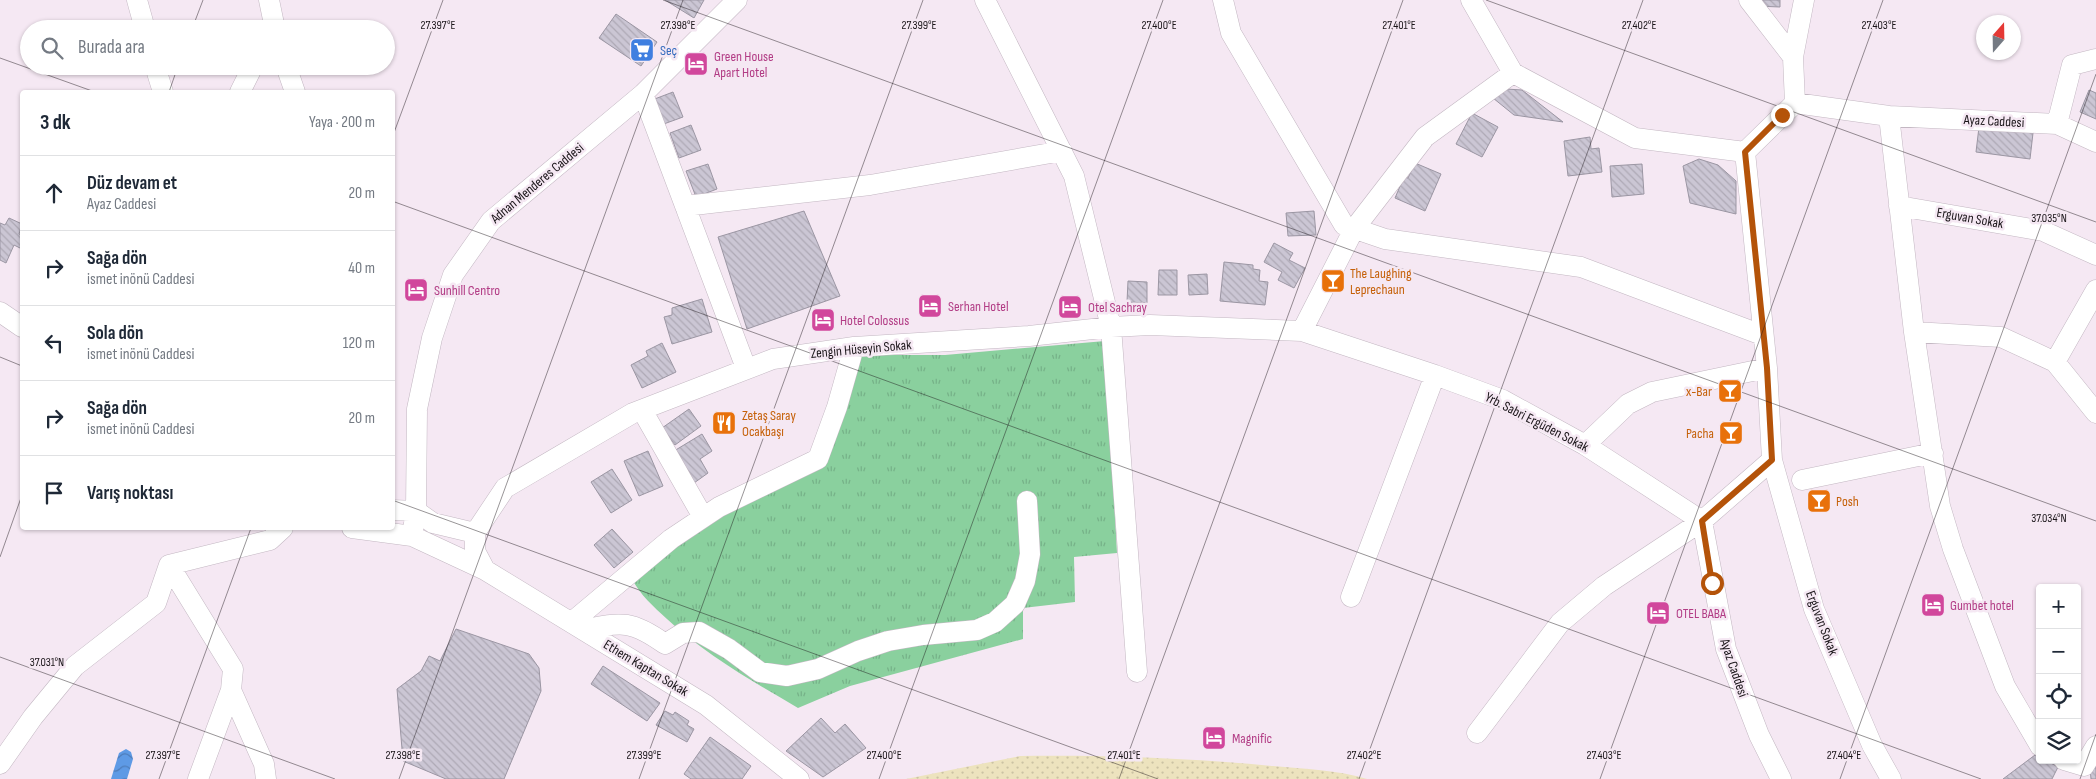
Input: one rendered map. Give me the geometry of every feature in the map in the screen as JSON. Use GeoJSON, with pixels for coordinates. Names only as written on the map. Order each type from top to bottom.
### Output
{"type":"FeatureCollection","features":[{"type":"Feature","properties":{"kind":"street"},"geometry":{"type":"LineString","coordinates":[[137,0],[143,20]]}},
{"type":"Feature","properties":{"kind":"street"},"geometry":{"type":"LineString","coordinates":[[269,0],[273,20]]}},
{"type":"Feature","properties":{"kind":"street","name":"Adnan Menderes Caddesi"},"geometry":{"type":"LineString","coordinates":[[412,536],[416,511],[417,409],[432,338],[453,275],[491,221],[643,94],[737,0]]}},
{"type":"Feature","properties":{"kind":"street"},"geometry":{"type":"LineString","coordinates":[[985,0],[1074,176],[1111,327],[1137,672]]}},
{"type":"Feature","properties":{"kind":"street"},"geometry":{"type":"LineString","coordinates":[[1223,0],[1231,33],[1344,225],[1385,239],[1581,267],[1762,335]]}},
{"type":"Feature","properties":{"kind":"street"},"geometry":{"type":"LineString","coordinates":[[1470,0],[1514,73],[1635,138],[1745,152],[1795,103],[1793,57],[1804,0]]}},
{"type":"Feature","properties":{"kind":"street"},"geometry":{"type":"LineString","coordinates":[[1749,0],[1793,57]]}},
{"type":"Feature","properties":{"kind":"street"},"geometry":{"type":"LineString","coordinates":[[2057,124],[2072,65],[2096,58]]}},
{"type":"Feature","properties":{"kind":"street"},"geometry":{"type":"LineString","coordinates":[[1302,331],[1354,229],[1425,137],[1514,73]]}},
{"type":"Feature","properties":{"kind":"street"},"geometry":{"type":"LineString","coordinates":[[158,75],[162,90]]}},
{"type":"Feature","properties":{"kind":"street"},"geometry":{"type":"LineString","coordinates":[[241,90],[248,75]]}},
{"type":"Feature","properties":{"kind":"street"},"geometry":{"type":"LineString","coordinates":[[289,75],[294,90]]}},
{"type":"Feature","properties":{"kind":"street"},"geometry":{"type":"LineString","coordinates":[[643,94],[746,368]]}},
{"type":"Feature","properties":{"kind":"street","name":"Ayaz Caddesi"},"geometry":{"type":"LineString","coordinates":[[1795,103],[1889,116],[2057,124],[2096,142]]}},
{"type":"Feature","properties":{"kind":"street"},"geometry":{"type":"LineString","coordinates":[[1889,116],[1914,332],[1940,506],[1953,549],[2005,686],[2036,739]]}},
{"type":"Feature","properties":{"kind":"street"},"geometry":{"type":"LineString","coordinates":[[685,206],[870,185],[1062,151]]}},
{"type":"Feature","properties":{"kind":"street","name":"Erguvan Sokak"},"geometry":{"type":"LineString","coordinates":[[1745,152],[1762,335],[1767,368],[1772,460],[1814,609],[1872,745],[1891,779]]}},
{"type":"Feature","properties":{"kind":"street","name":"Erguvan Sokak"},"geometry":{"type":"LineString","coordinates":[[1900,206],[2043,231],[2096,256]]}},
{"type":"Feature","properties":{"kind":"street"},"geometry":{"type":"LineString","coordinates":[[2055,362],[2096,290]]}},
{"type":"Feature","properties":{"kind":"street"},"geometry":{"type":"LineString","coordinates":[[0,312],[20,326]]}},
{"type":"Feature","properties":{"kind":"street","name":"Zengin Hüseyin Sokak"},"geometry":{"type":"LineString","coordinates":[[475,533],[505,488],[642,410],[773,359],[854,347],[1029,336],[1111,327],[1150,325],[1302,331]]}},
{"type":"Feature","properties":{"kind":"street","name":"Yrb. Sabri Ergüden Sokak"},"geometry":{"type":"LineString","coordinates":[[1302,331],[1435,375],[1502,400],[1585,445],[1702,521]]}},
{"type":"Feature","properties":{"kind":"street"},"geometry":{"type":"LineString","coordinates":[[1914,332],[2001,337],[2055,362],[2096,413]]}},
{"type":"Feature","properties":{"kind":"street"},"geometry":{"type":"LineString","coordinates":[[578,626],[671,539],[719,506],[818,459],[837,407],[854,347]]}},
{"type":"Feature","properties":{"kind":"street"},"geometry":{"type":"LineString","coordinates":[[1585,445],[1628,404],[1652,392],[1767,368]]}},
{"type":"Feature","properties":{"kind":"street"},"geometry":{"type":"LineString","coordinates":[[1351,597],[1435,375]]}},
{"type":"Feature","properties":{"kind":"street"},"geometry":{"type":"LineString","coordinates":[[642,410],[703,517]]}},
{"type":"Feature","properties":{"kind":"street"},"geometry":{"type":"LineString","coordinates":[[1802,480],[1933,453]]}},
{"type":"Feature","properties":{"kind":"street"},"geometry":{"type":"LineString","coordinates":[[1477,734],[1560,623],[1604,586],[1702,521],[1772,460]]}},
{"type":"Feature","properties":{"kind":"street"},"geometry":{"type":"LineString","coordinates":[[578,626],[633,625],[666,644],[682,633],[699,632],[729,649],[760,672],[787,676],[818,668],[888,641],[923,635],[977,630],[995,622],[1015,604],[1025,582],[1030,554],[1027,501]]}},
{"type":"Feature","properties":{"kind":"street"},"geometry":{"type":"LineString","coordinates":[[395,510],[416,511],[433,522],[475,533],[475,551],[485,570]]}},
{"type":"Feature","properties":{"kind":"street","name":"Ayaz Caddesi"},"geometry":{"type":"LineString","coordinates":[[1702,521],[1726,649],[1759,735],[1781,779]]}},
{"type":"Feature","properties":{"kind":"street"},"geometry":{"type":"LineString","coordinates":[[170,565],[270,540],[281,530]]}},
{"type":"Feature","properties":{"kind":"street","name":"Ethem Kaptan Sokak"},"geometry":{"type":"LineString","coordinates":[[367,530],[412,536],[485,570],[706,705],[799,779]]}},
{"type":"Feature","properties":{"kind":"street"},"geometry":{"type":"LineString","coordinates":[[170,565],[233,669],[230,690],[198,779]]}},
{"type":"Feature","properties":{"kind":"street"},"geometry":{"type":"LineString","coordinates":[[0,764],[33,717],[74,666],[156,602],[170,565]]}},
{"type":"Feature","properties":{"kind":"street"},"geometry":{"type":"LineString","coordinates":[[230,690],[264,764],[266,779]]}},
{"type":"Feature","properties":{"kind":"street"},"geometry":{"type":"LineString","coordinates":[[2071,764],[2084,772],[2096,746]]}},
{"type":"Feature","properties":{"kind":"sand"},"geometry":{"type":"Polygon","coordinates":[[[1020,756],[1084,756],[1210,761],[1321,770],[1367,779],[906,779],[1020,756]]]}},
{"type":"Feature","properties":{"kind":"green space"},"geometry":{"type":"Polygon","coordinates":[[[1105,341],[1117,553],[1074,557],[1075,602],[1023,608],[1023,639],[850,686],[798,708],[730,667],[697,644],[652,605],[639,591],[632,579],[722,511],[816,467],[858,355],[945,355],[1105,341]]]}},
{"type":"Feature","properties":{"kind":"water"},"geometry":{"type":"Polygon","coordinates":[[[126,749],[131,752],[133,759],[127,779],[111,779],[119,753],[126,749]]]}},
{"type":"Feature","properties":{"kind":"building"},"geometry":{"type":"Polygon","coordinates":[[[665,0],[704,0],[694,18],[665,0]]]}},
{"type":"Feature","properties":{"kind":"building"},"geometry":{"type":"Polygon","coordinates":[[[1757,0],[1780,0],[1780,7],[1756,6],[1757,0]]]}},
{"type":"Feature","properties":{"kind":"building"},"geometry":{"type":"Polygon","coordinates":[[[616,14],[657,42],[641,66],[599,38],[616,14]]]}},
{"type":"Feature","properties":{"kind":"building"},"geometry":{"type":"Polygon","coordinates":[[[1506,89],[1522,90],[1563,122],[1514,115],[1493,98],[1506,89]]]}},
{"type":"Feature","properties":{"kind":"building"},"geometry":{"type":"Polygon","coordinates":[[[2089,90],[2096,93],[2096,119],[2080,112],[2089,90]]]}},
{"type":"Feature","properties":{"kind":"building"},"geometry":{"type":"Polygon","coordinates":[[[673,92],[683,117],[661,125],[652,100],[673,92]]]}},
{"type":"Feature","properties":{"kind":"building"},"geometry":{"type":"Polygon","coordinates":[[[1472,113],[1498,127],[1482,157],[1456,144],[1472,113]]]}},
{"type":"Feature","properties":{"kind":"building"},"geometry":{"type":"Polygon","coordinates":[[[691,125],[701,150],[679,158],[670,133],[691,125]]]}},
{"type":"Feature","properties":{"kind":"building"},"geometry":{"type":"Polygon","coordinates":[[[1979,127],[2033,133],[2030,159],[1976,152],[1979,127]]]}},
{"type":"Feature","properties":{"kind":"building"},"geometry":{"type":"Polygon","coordinates":[[[1590,137],[1591,149],[1599,148],[1602,172],[1568,176],[1564,141],[1590,137]]]}},
{"type":"Feature","properties":{"kind":"building"},"geometry":{"type":"Polygon","coordinates":[[[1699,159],[1718,165],[1736,181],[1736,214],[1690,203],[1683,166],[1699,159]]]}},
{"type":"Feature","properties":{"kind":"building"},"geometry":{"type":"Polygon","coordinates":[[[1415,163],[1441,174],[1425,211],[1395,198],[1404,177],[1408,178],[1415,163]]]}},
{"type":"Feature","properties":{"kind":"building"},"geometry":{"type":"Polygon","coordinates":[[[708,164],[717,189],[696,197],[686,171],[708,164]]]}},
{"type":"Feature","properties":{"kind":"building"},"geometry":{"type":"Polygon","coordinates":[[[1642,164],[1644,194],[1612,197],[1610,166],[1642,164]]]}},
{"type":"Feature","properties":{"kind":"building"},"geometry":{"type":"Polygon","coordinates":[[[804,211],[840,296],[747,329],[718,237],[804,211]]]}},
{"type":"Feature","properties":{"kind":"building"},"geometry":{"type":"Polygon","coordinates":[[[1314,211],[1316,235],[1288,236],[1286,213],[1314,211]]]}},
{"type":"Feature","properties":{"kind":"building"},"geometry":{"type":"Polygon","coordinates":[[[9,218],[20,223],[20,248],[14,245],[6,263],[0,260],[0,223],[5,225],[9,218]]]}},
{"type":"Feature","properties":{"kind":"building"},"geometry":{"type":"Polygon","coordinates":[[[1274,243],[1293,253],[1289,260],[1305,268],[1294,288],[1278,280],[1282,272],[1264,262],[1274,243]]]}},
{"type":"Feature","properties":{"kind":"building"},"geometry":{"type":"Polygon","coordinates":[[[1224,262],[1253,265],[1253,269],[1260,270],[1259,281],[1268,282],[1265,305],[1220,301],[1224,262]]]}},
{"type":"Feature","properties":{"kind":"building"},"geometry":{"type":"Polygon","coordinates":[[[1159,270],[1177,270],[1177,295],[1158,295],[1159,270]]]}},
{"type":"Feature","properties":{"kind":"building"},"geometry":{"type":"Polygon","coordinates":[[[1207,274],[1208,294],[1189,295],[1188,275],[1207,274]]]}},
{"type":"Feature","properties":{"kind":"building"},"geometry":{"type":"Polygon","coordinates":[[[1128,281],[1147,282],[1147,303],[1127,302],[1128,281]]]}},
{"type":"Feature","properties":{"kind":"building"},"geometry":{"type":"Polygon","coordinates":[[[702,299],[712,332],[672,344],[664,317],[672,315],[672,308],[702,299]]]}},
{"type":"Feature","properties":{"kind":"building"},"geometry":{"type":"Polygon","coordinates":[[[662,343],[676,372],[642,388],[631,365],[648,356],[646,351],[662,343]]]}},
{"type":"Feature","properties":{"kind":"building"},"geometry":{"type":"Polygon","coordinates":[[[689,409],[701,426],[675,445],[662,428],[689,409]]]}},
{"type":"Feature","properties":{"kind":"building"},"geometry":{"type":"Polygon","coordinates":[[[702,434],[712,451],[700,459],[708,473],[694,483],[674,451],[702,434]]]}},
{"type":"Feature","properties":{"kind":"building"},"geometry":{"type":"Polygon","coordinates":[[[648,451],[663,486],[639,496],[624,461],[648,451]]]}},
{"type":"Feature","properties":{"kind":"building"},"geometry":{"type":"Polygon","coordinates":[[[612,469],[632,500],[611,513],[591,482],[612,469]]]}},
{"type":"Feature","properties":{"kind":"building"},"geometry":{"type":"Polygon","coordinates":[[[612,529],[633,552],[614,568],[594,545],[612,529]]]}},
{"type":"Feature","properties":{"kind":"building"},"geometry":{"type":"Polygon","coordinates":[[[456,629],[529,654],[539,668],[541,691],[504,779],[446,779],[403,761],[397,689],[421,671],[429,656],[440,661],[456,629]]]}},
{"type":"Feature","properties":{"kind":"building"},"geometry":{"type":"Polygon","coordinates":[[[603,666],[660,703],[647,721],[591,684],[603,666]]]}},
{"type":"Feature","properties":{"kind":"building"},"geometry":{"type":"Polygon","coordinates":[[[665,711],[673,715],[675,712],[689,721],[687,725],[694,729],[687,742],[656,725],[665,711]]]}},
{"type":"Feature","properties":{"kind":"building"},"geometry":{"type":"Polygon","coordinates":[[[821,718],[835,733],[845,724],[866,748],[823,777],[786,751],[821,718]]]}},
{"type":"Feature","properties":{"kind":"building"},"geometry":{"type":"Polygon","coordinates":[[[710,737],[751,766],[742,779],[691,779],[684,774],[710,737]]]}},
{"type":"Feature","properties":{"kind":"building"},"geometry":{"type":"Polygon","coordinates":[[[2035,755],[2036,764],[2052,764],[2058,767],[2052,779],[2003,779],[2035,755]]]}},
{"type":"Feature","properties":{"kind":"building"},"geometry":{"type":"Polygon","coordinates":[[[2096,760],[2096,779],[2091,779],[2090,768],[2096,760]]]}},
{"type":"Feature","properties":{"kind":"place","name":"Seç"},"geometry":{"type":"Point","coordinates":[642,50]}},
{"type":"Feature","properties":{"kind":"place","name":"Green House Apart Hotel"},"geometry":{"type":"Point","coordinates":[696,64]}},
{"type":"Feature","properties":{"kind":"place","name":"The Laughing Leprechaun"},"geometry":{"type":"Point","coordinates":[1333,281]}},
{"type":"Feature","properties":{"kind":"place","name":"Sunhill Centro"},"geometry":{"type":"Point","coordinates":[416,290]}},
{"type":"Feature","properties":{"kind":"place","name":"Serhan Hotel"},"geometry":{"type":"Point","coordinates":[930,306]}},
{"type":"Feature","properties":{"kind":"place","name":"Otel Sachray"},"geometry":{"type":"Point","coordinates":[1070,307]}},
{"type":"Feature","properties":{"kind":"place","name":"Hotel Colossus"},"geometry":{"type":"Point","coordinates":[823,320]}},
{"type":"Feature","properties":{"kind":"place","name":"x-Bar"},"geometry":{"type":"Point","coordinates":[1730,391]}},
{"type":"Feature","properties":{"kind":"place","name":"Zetaş Saray Ocakbaşı"},"geometry":{"type":"Point","coordinates":[724,423]}},
{"type":"Feature","properties":{"kind":"place","name":"Pacha"},"geometry":{"type":"Point","coordinates":[1731,433]}},
{"type":"Feature","properties":{"kind":"place","name":"Posh"},"geometry":{"type":"Point","coordinates":[1819,501]}},
{"type":"Feature","properties":{"kind":"place","name":"Gumbet hotel"},"geometry":{"type":"Point","coordinates":[1933,605]}},
{"type":"Feature","properties":{"kind":"place","name":"OTEL BABA"},"geometry":{"type":"Point","coordinates":[1658,613]}},
{"type":"Feature","properties":{"kind":"place","name":"Magnific"},"geometry":{"type":"Point","coordinates":[1214,738]}},
{"type":"Feature","properties":{"kind":"route"},"geometry":{"type":"LineString","coordinates":[[1712,583],[1702,521],[1772,460],[1767,368],[1762,335],[1745,152],[1782,115]]}}]}
